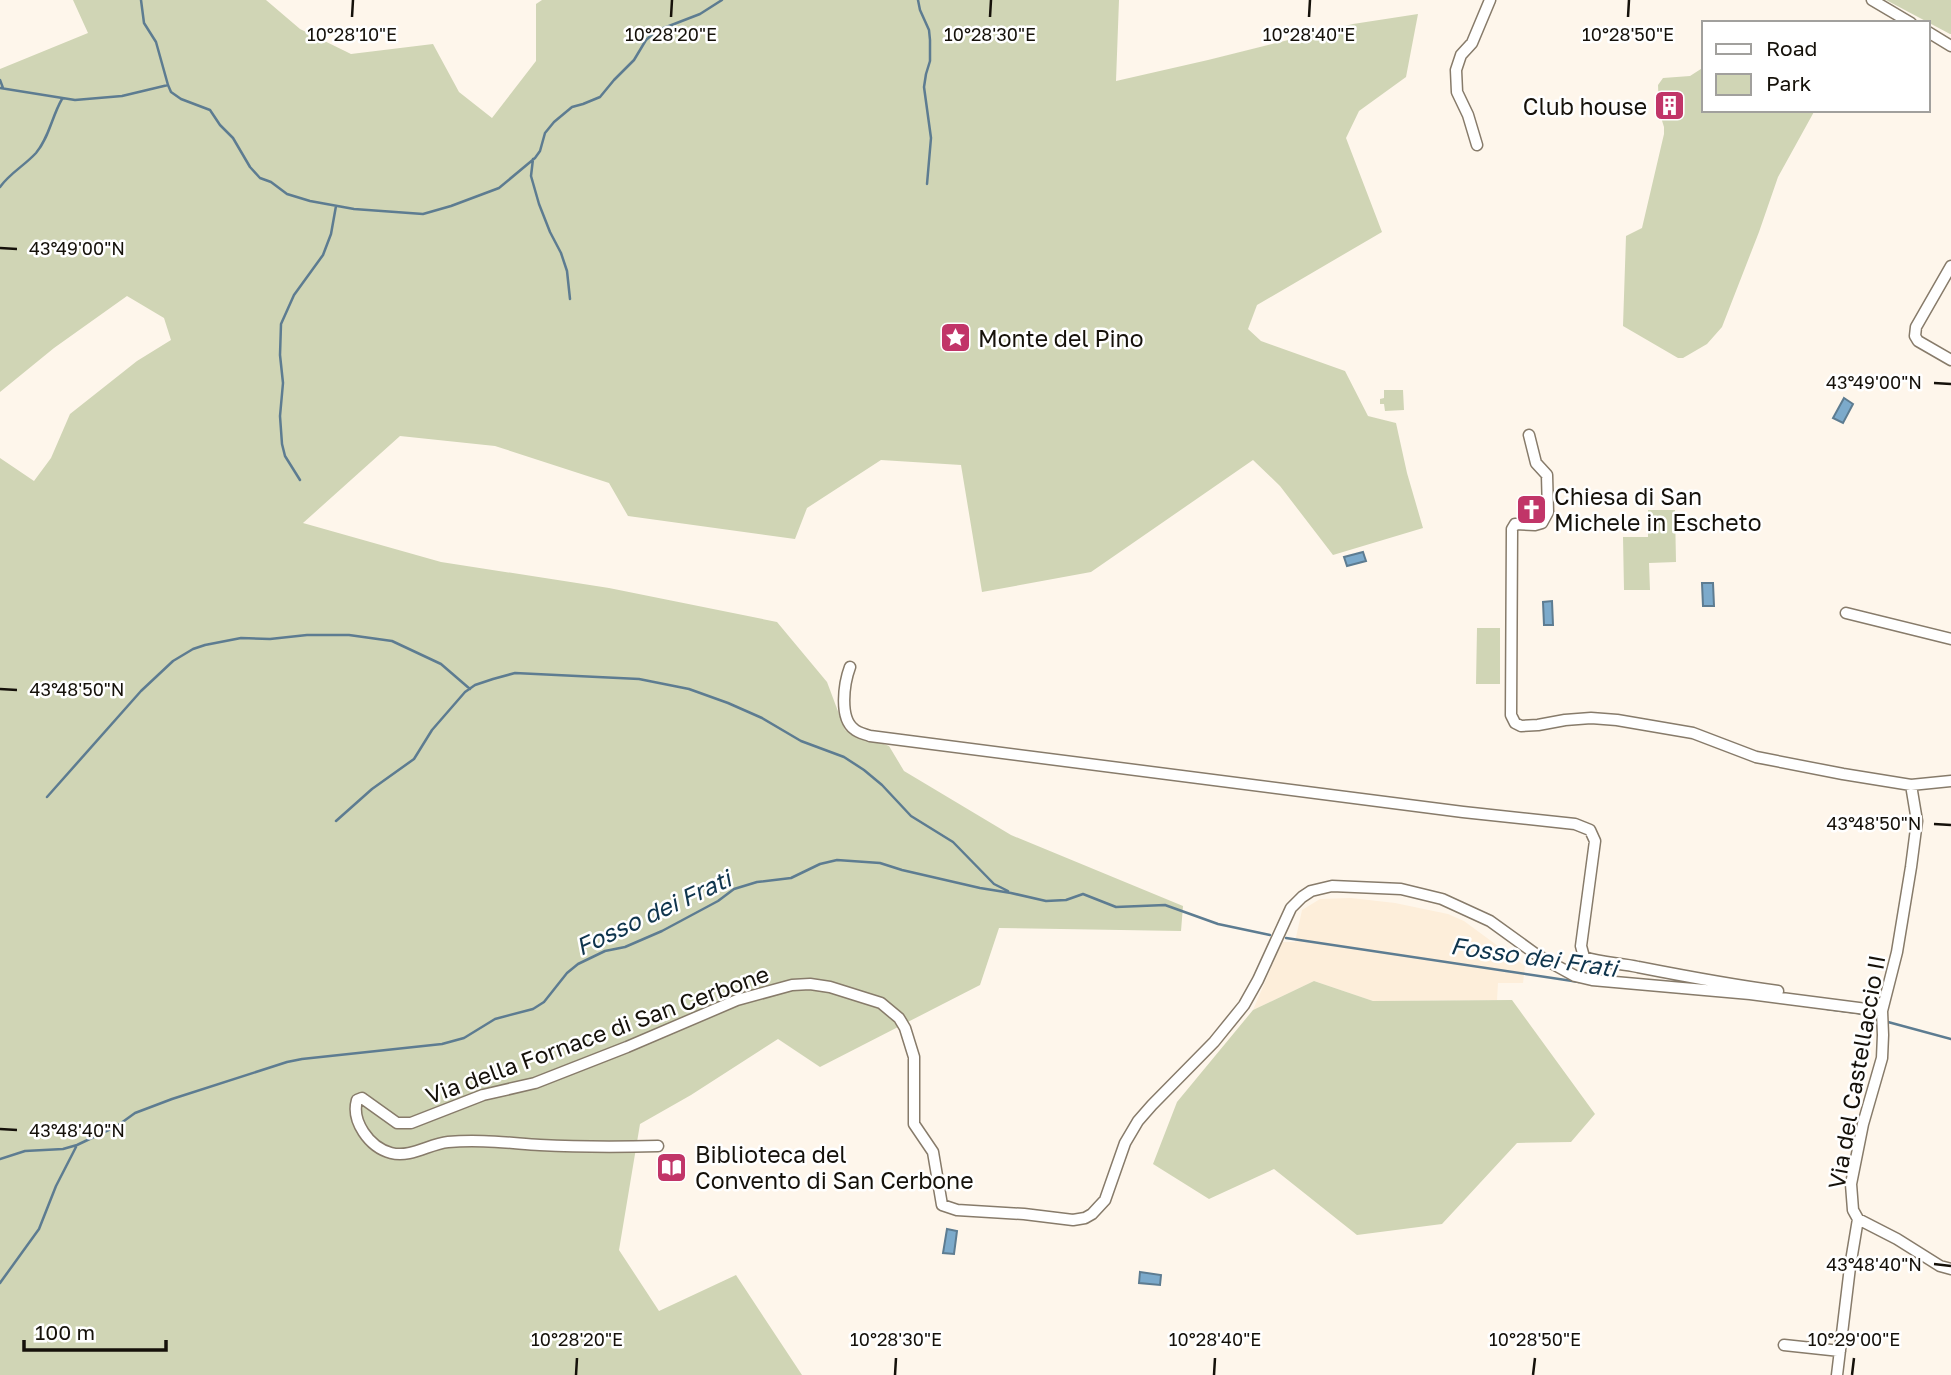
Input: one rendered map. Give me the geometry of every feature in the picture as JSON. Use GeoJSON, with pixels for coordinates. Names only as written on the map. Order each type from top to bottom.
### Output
{"type":"FeatureCollection","features":[{"type":"Feature","properties":{"kind":"street"},"geometry":{"type":"LineString","coordinates":[[1477,145],[1468,115],[1457,92],[1456,70],[1461,55],[1472,43],[1490,0]]}},
{"type":"Feature","properties":{"kind":"street"},"geometry":{"type":"LineString","coordinates":[[1872,0],[1908,21]]}},
{"type":"Feature","properties":{"kind":"street"},"geometry":{"type":"LineString","coordinates":[[1930,34],[1951,46]]}},
{"type":"Feature","properties":{"kind":"street"},"geometry":{"type":"LineString","coordinates":[[1951,266],[1916,327],[1915,335],[1918,341],[1951,360]]}},
{"type":"Feature","properties":{"kind":"street"},"geometry":{"type":"LineString","coordinates":[[1529,435],[1536,463],[1547,475],[1548,512],[1542,523],[1515,524],[1512,529],[1511,715],[1515,723],[1521,726],[1591,718],[1617,720],[1693,733],[1756,757],[1843,774],[1911,785],[1951,781]]}},
{"type":"Feature","properties":{"kind":"street"},"geometry":{"type":"LineString","coordinates":[[1846,613],[1951,639]]}},
{"type":"Feature","properties":{"kind":"street"},"geometry":{"type":"LineString","coordinates":[[850,667],[844,713],[855,730],[870,736],[1576,824],[1590,830],[1595,841],[1581,946],[1584,957],[1805,995],[1841,1006]]}},
{"type":"Feature","properties":{"kind":"street","name":"Via del Castellaccio II"},"geometry":{"type":"LineString","coordinates":[[1911,785],[1917,821],[1897,952],[1882,1011],[1882,1058],[1863,1124],[1851,1184],[1853,1210],[1858,1219],[1940,1266],[1951,1269]]}},
{"type":"Feature","properties":{"kind":"street","name":"Via della Fornace di San Cerbone"},"geometry":{"type":"LineString","coordinates":[[658,1146],[595,1147],[474,1141],[445,1142],[402,1154],[388,1152],[369,1139],[357,1123],[354,1108],[357,1100],[362,1098],[397,1123],[411,1123],[483,1095],[546,1078],[737,1000],[792,985],[820,985],[881,1003],[899,1018],[905,1028],[914,1058],[914,1124],[933,1152],[942,1205],[957,1210],[1073,1220],[1085,1218],[1105,1200],[1125,1143],[1138,1121],[1214,1042],[1244,1006],[1291,908],[1301,897],[1332,886],[1401,889],[1442,899],[1490,921],[1536,955],[1575,975],[1592,980],[1882,1011]]}},
{"type":"Feature","properties":{"kind":"street"},"geometry":{"type":"LineString","coordinates":[[1837,1375],[1858,1219]]}},
{"type":"Feature","properties":{"kind":"street"},"geometry":{"type":"LineString","coordinates":[[1784,1345],[1840,1351]]}},
{"type":"Feature","properties":{"kind":"shaded area"},"geometry":{"type":"Polygon","coordinates":[[[1351,898],[1395,903],[1448,914],[1464,921],[1525,966],[1523,983],[1498,983],[1497,1000],[1373,1001],[1314,981],[1253,1010],[1282,942],[1295,942],[1302,910],[1320,899],[1351,898]]]}},
{"type":"Feature","properties":{"kind":"green space"},"geometry":{"type":"Polygon","coordinates":[[[73,0],[266,0],[300,29],[351,54],[433,44],[459,92],[492,118],[536,61],[536,4],[542,0],[1119,0],[1116,81],[1353,24],[1418,14],[1406,77],[1359,111],[1346,138],[1382,232],[1257,305],[1248,329],[1261,341],[1345,371],[1368,416],[1396,423],[1423,528],[1333,555],[1280,486],[1253,460],[1091,572],[982,592],[961,465],[881,460],[807,508],[795,539],[628,516],[609,483],[495,446],[400,436],[303,523],[441,562],[609,588],[777,622],[827,682],[845,730],[889,746],[904,771],[1011,835],[1183,906],[1181,931],[999,928],[980,985],[820,1067],[778,1039],[640,1124],[619,1250],[659,1311],[736,1275],[802,1375],[0,1375],[0,458],[34,481],[51,458],[70,414],[137,361],[171,340],[164,318],[127,296],[54,348],[0,392],[0,69],[88,33],[73,0]]]}},
{"type":"Feature","properties":{"kind":"green space"},"geometry":{"type":"Polygon","coordinates":[[[1886,0],[1951,0],[1951,34],[1886,0]]]}},
{"type":"Feature","properties":{"kind":"green space"},"geometry":{"type":"Polygon","coordinates":[[[1702,68],[1702,112],[1814,112],[1778,177],[1722,327],[1707,344],[1683,358],[1678,358],[1623,326],[1626,236],[1642,228],[1664,134],[1659,111],[1658,85],[1663,78],[1690,76],[1702,68]]]}},
{"type":"Feature","properties":{"kind":"green space"},"geometry":{"type":"Polygon","coordinates":[[[1384,390],[1403,390],[1404,410],[1385,411],[1384,404],[1380,404],[1380,399],[1384,398],[1384,390]]]}},
{"type":"Feature","properties":{"kind":"green space"},"geometry":{"type":"Polygon","coordinates":[[[1648,510],[1675,510],[1676,562],[1649,563],[1650,590],[1624,590],[1623,537],[1648,537],[1648,510]]]}},
{"type":"Feature","properties":{"kind":"green space"},"geometry":{"type":"Polygon","coordinates":[[[1477,628],[1500,628],[1500,684],[1476,684],[1477,628]]]}},
{"type":"Feature","properties":{"kind":"green space"},"geometry":{"type":"Polygon","coordinates":[[[1314,981],[1373,1001],[1512,1000],[1595,1114],[1571,1142],[1517,1143],[1442,1224],[1357,1235],[1274,1169],[1209,1199],[1153,1164],[1177,1102],[1253,1010],[1314,981]]]}},
{"type":"Feature","properties":{"kind":"water"},"geometry":{"type":"Polygon","coordinates":[[[1844,398],[1853,404],[1843,423],[1833,418],[1844,398]]]}},
{"type":"Feature","properties":{"kind":"water"},"geometry":{"type":"Polygon","coordinates":[[[1363,552],[1366,561],[1347,566],[1344,557],[1363,552]]]}},
{"type":"Feature","properties":{"kind":"water"},"geometry":{"type":"Polygon","coordinates":[[[1702,583],[1713,583],[1714,606],[1703,606],[1702,583]]]}},
{"type":"Feature","properties":{"kind":"water"},"geometry":{"type":"Polygon","coordinates":[[[1552,601],[1553,625],[1544,625],[1543,602],[1552,601]]]}},
{"type":"Feature","properties":{"kind":"water"},"geometry":{"type":"Polygon","coordinates":[[[947,1229],[957,1231],[954,1254],[943,1253],[947,1229]]]}},
{"type":"Feature","properties":{"kind":"water"},"geometry":{"type":"Polygon","coordinates":[[[1140,1272],[1161,1275],[1160,1285],[1139,1283],[1140,1272]]]}},
{"type":"Feature","properties":{"kind":"waterway"},"geometry":{"type":"LineString","coordinates":[[141,0],[144,23],[156,42],[171,92],[181,99],[210,110],[260,178],[271,182],[287,194],[310,201],[354,209],[423,214],[499,188],[535,158],[545,133],[554,122],[572,107],[600,97],[656,31],[700,14],[722,0]]}},
{"type":"Feature","properties":{"kind":"waterway"},"geometry":{"type":"LineString","coordinates":[[918,0],[930,40],[930,61],[924,87],[931,138],[927,184]]}},
{"type":"Feature","properties":{"kind":"waterway"},"geometry":{"type":"LineString","coordinates":[[0,80],[3,88]]}},
{"type":"Feature","properties":{"kind":"waterway"},"geometry":{"type":"LineString","coordinates":[[0,88],[75,100],[122,96],[168,85]]}},
{"type":"Feature","properties":{"kind":"waterway"},"geometry":{"type":"LineString","coordinates":[[0,187],[40,147],[62,99]]}},
{"type":"Feature","properties":{"kind":"waterway"},"geometry":{"type":"LineString","coordinates":[[533,159],[531,176],[539,204],[567,271],[570,299]]}},
{"type":"Feature","properties":{"kind":"waterway"},"geometry":{"type":"LineString","coordinates":[[300,480],[285,456],[282,444],[281,324],[294,295],[323,255],[331,234],[336,206]]}},
{"type":"Feature","properties":{"kind":"waterway"},"geometry":{"type":"LineString","coordinates":[[47,797],[141,691],[173,661],[205,645],[241,638],[270,639],[307,635],[349,635],[392,641],[441,664],[470,689]]}},
{"type":"Feature","properties":{"kind":"waterway"},"geometry":{"type":"LineString","coordinates":[[336,821],[372,789],[414,759],[432,730],[465,692],[475,685],[515,673],[639,679],[689,689],[728,703],[762,718],[801,741],[844,757],[882,785],[911,816],[953,842],[994,884],[1008,891]]}},
{"type":"Feature","properties":{"kind":"waterway","name":"Fosso dei Frati"},"geometry":{"type":"LineString","coordinates":[[0,1159],[25,1151],[63,1149],[77,1145],[117,1126],[135,1113],[287,1062],[442,1044],[464,1038],[495,1019],[533,1009],[544,1002],[567,973],[578,964],[605,951],[625,947],[662,931],[718,901],[734,889],[757,882],[791,878],[820,864],[837,860],[880,863],[1046,901],[1066,900],[1083,894],[1116,907],[1165,905],[1218,924],[1270,935]]}},
{"type":"Feature","properties":{"kind":"waterway","name":"Fosso dei Frati"},"geometry":{"type":"LineString","coordinates":[[1286,938],[1579,982]]}},
{"type":"Feature","properties":{"kind":"waterway","name":"Fosso dei Frati"},"geometry":{"type":"LineString","coordinates":[[1827,1009],[1874,1018]]}},
{"type":"Feature","properties":{"kind":"waterway","name":"Fosso dei Frati"},"geometry":{"type":"LineString","coordinates":[[1888,1022],[1951,1039]]}},
{"type":"Feature","properties":{"kind":"waterway"},"geometry":{"type":"LineString","coordinates":[[0,1283],[39,1229],[56,1186],[76,1147]]}},
{"type":"Feature","properties":{"kind":"place","name":"Club house"},"geometry":{"type":"Point","coordinates":[1670,106]}},
{"type":"Feature","properties":{"kind":"place","name":"Monte del Pino"},"geometry":{"type":"Point","coordinates":[955,338]}},
{"type":"Feature","properties":{"kind":"place","name":"Chiesa di San Michele in Escheto"},"geometry":{"type":"Point","coordinates":[1531,509]}},
{"type":"Feature","properties":{"kind":"place","name":"Biblioteca del Convento di San Cerbone"},"geometry":{"type":"Point","coordinates":[672,1167]}}]}
